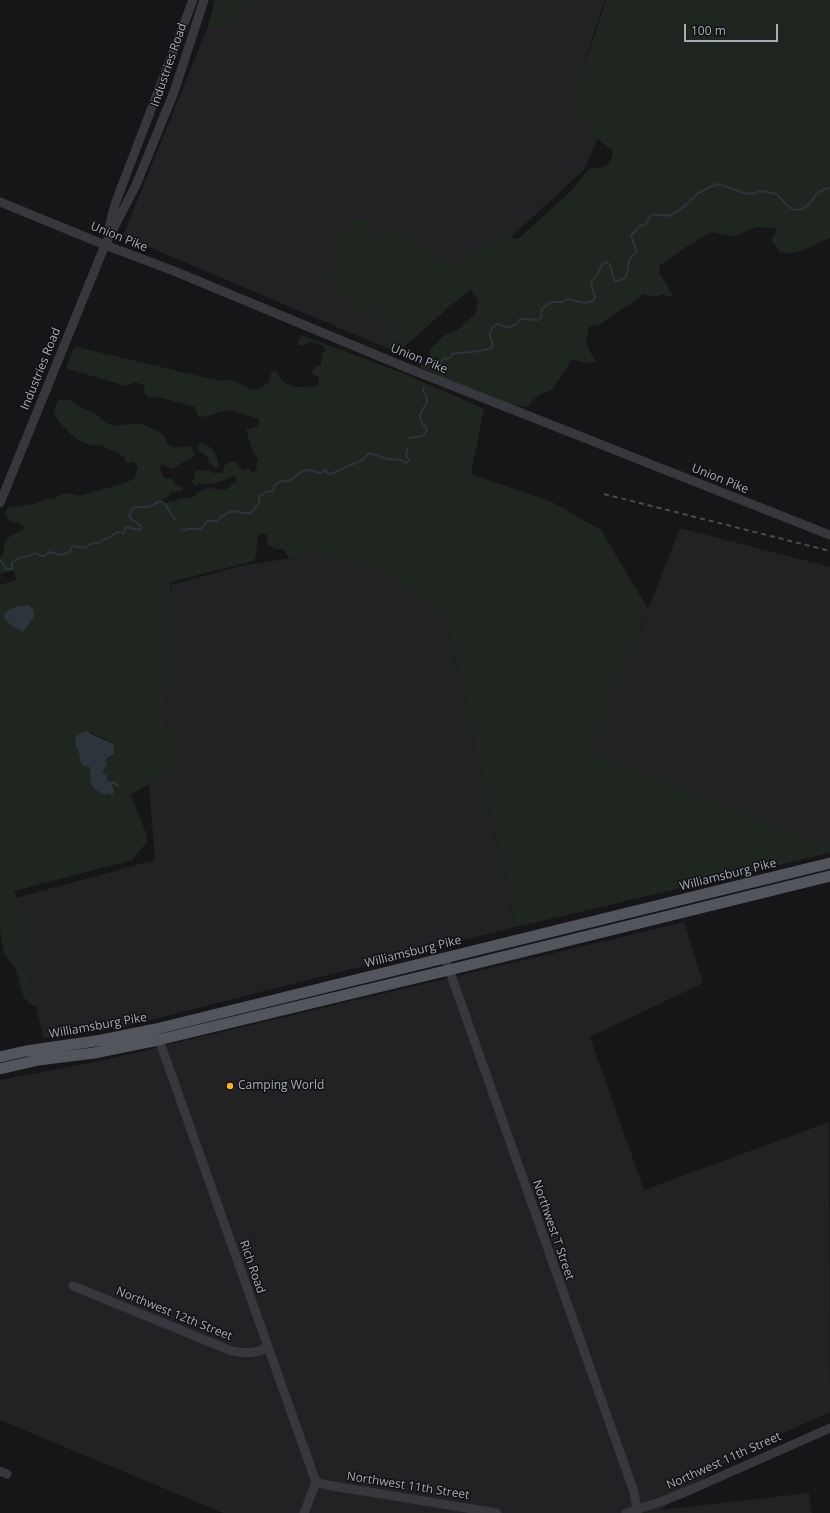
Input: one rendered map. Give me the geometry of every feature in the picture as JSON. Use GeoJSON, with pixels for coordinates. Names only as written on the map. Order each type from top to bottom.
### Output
{"type":"FeatureCollection","features":[{"type":"Feature","properties":{"kind":"main road","name":"Williamsburg Pike"},"geometry":{"type":"LineString","coordinates":[[0,1068],[38,1060],[94,1053],[157,1034],[445,958],[830,863]]}},
{"type":"Feature","properties":{"kind":"main road","name":"Williamsburg Pike"},"geometry":{"type":"LineString","coordinates":[[0,1057],[26,1051],[157,1034],[449,970],[830,876]]}},
{"type":"Feature","properties":{"kind":"street","name":"Industries Road"},"geometry":{"type":"LineString","coordinates":[[105,245],[115,204],[193,0]]}},
{"type":"Feature","properties":{"kind":"street","name":"Industries Road"},"geometry":{"type":"LineString","coordinates":[[0,503],[105,245],[136,185],[174,92],[204,0]]}},
{"type":"Feature","properties":{"kind":"street","name":"Union Pike"},"geometry":{"type":"LineString","coordinates":[[0,202],[105,245],[174,271],[419,372],[830,536]]}},
{"type":"Feature","properties":{"kind":"street","name":"Northwest T Street"},"geometry":{"type":"LineString","coordinates":[[445,958],[634,1492],[637,1510]]}},
{"type":"Feature","properties":{"kind":"street","name":"Rich Road"},"geometry":{"type":"LineString","coordinates":[[157,1034],[316,1482]]}},
{"type":"Feature","properties":{"kind":"street","name":"Northwest 12th Street"},"geometry":{"type":"LineString","coordinates":[[73,1286],[232,1351],[255,1353],[268,1348]]}},
{"type":"Feature","properties":{"kind":"street","name":"Northwest 11th Street"},"geometry":{"type":"LineString","coordinates":[[626,1513],[690,1490],[830,1428]]}},
{"type":"Feature","properties":{"kind":"street","name":"Northwest 11th Street"},"geometry":{"type":"LineString","coordinates":[[316,1482],[497,1513]]}},
{"type":"Feature","properties":{"kind":"street"},"geometry":{"type":"LineString","coordinates":[[304,1513],[316,1482]]}},
{"type":"Feature","properties":{"kind":"shaded area"},"geometry":{"type":"Polygon","coordinates":[[[215,0],[249,0],[229,26],[207,29],[215,0]]]}},
{"type":"Feature","properties":{"kind":"shaded area"},"geometry":{"type":"Polygon","coordinates":[[[249,0],[605,0],[571,104],[600,134],[584,170],[389,349],[123,236],[207,29],[229,26],[249,0]]]}},
{"type":"Feature","properties":{"kind":"shaded area"},"geometry":{"type":"Polygon","coordinates":[[[606,0],[830,0],[830,238],[805,249],[793,253],[787,253],[780,252],[771,240],[775,234],[776,228],[756,227],[734,237],[712,232],[689,245],[660,265],[659,273],[673,295],[668,297],[662,294],[655,297],[644,294],[599,325],[589,327],[587,341],[596,362],[587,363],[572,359],[552,390],[538,396],[528,407],[506,404],[420,367],[421,365],[425,365],[429,362],[430,349],[445,335],[456,331],[476,312],[478,300],[471,290],[449,307],[402,349],[399,345],[392,349],[387,346],[392,336],[394,324],[390,322],[380,328],[377,326],[380,319],[372,316],[377,304],[362,313],[353,312],[349,309],[328,274],[331,260],[336,246],[350,221],[363,220],[372,222],[369,232],[381,236],[392,231],[411,237],[424,245],[441,260],[452,263],[466,263],[469,257],[504,229],[511,237],[518,239],[571,191],[589,169],[606,166],[612,157],[613,152],[596,137],[591,127],[581,119],[573,109],[571,100],[591,47],[606,0]]]}},
{"type":"Feature","properties":{"kind":"shaded area"},"geometry":{"type":"Polygon","coordinates":[[[301,335],[405,374],[484,409],[471,474],[552,502],[601,530],[648,609],[592,752],[830,846],[830,853],[516,927],[445,615],[383,570],[317,554],[289,558],[283,549],[275,549],[267,544],[267,535],[260,533],[254,561],[170,582],[166,726],[175,732],[171,779],[159,778],[131,795],[146,833],[147,842],[132,860],[14,891],[27,927],[23,931],[23,949],[37,1005],[33,1006],[25,999],[16,969],[4,954],[0,930],[0,585],[16,580],[13,570],[0,574],[0,558],[3,554],[6,539],[25,528],[18,523],[10,522],[8,520],[6,511],[8,506],[15,507],[35,504],[46,498],[51,499],[65,493],[80,496],[128,482],[135,477],[138,467],[133,462],[128,463],[125,461],[125,458],[99,445],[84,443],[61,424],[53,414],[58,400],[70,400],[76,405],[94,413],[112,425],[145,425],[163,435],[166,442],[171,446],[189,446],[192,448],[195,456],[171,469],[162,464],[159,468],[164,478],[172,479],[175,484],[183,487],[182,491],[171,492],[168,497],[161,500],[162,504],[177,500],[179,498],[191,498],[200,491],[210,488],[225,490],[238,479],[234,476],[226,480],[209,484],[200,483],[196,486],[192,481],[195,478],[194,474],[196,471],[209,470],[213,473],[223,473],[224,466],[231,461],[237,463],[242,471],[248,469],[253,473],[257,470],[256,466],[258,460],[253,452],[246,430],[258,426],[259,419],[231,410],[203,417],[198,416],[195,407],[158,397],[150,398],[145,395],[144,385],[135,382],[126,386],[68,369],[66,367],[73,350],[77,347],[220,381],[231,379],[252,390],[260,389],[270,381],[271,372],[277,371],[280,377],[288,385],[300,387],[318,386],[319,377],[312,374],[313,369],[315,366],[321,366],[322,354],[326,349],[320,344],[308,342],[304,346],[297,345],[301,335]],[[29,605],[11,608],[4,615],[30,622],[34,617],[34,610],[29,605]],[[89,732],[79,734],[75,743],[80,761],[89,766],[91,781],[94,789],[111,796],[112,785],[113,784],[116,786],[103,774],[106,767],[106,759],[111,757],[114,745],[112,742],[89,732]]]}},
{"type":"Feature","properties":{"kind":"shaded area"},"geometry":{"type":"Polygon","coordinates":[[[201,443],[209,446],[216,454],[219,466],[216,469],[209,463],[206,456],[199,451],[198,447],[201,443]]]}},
{"type":"Feature","properties":{"kind":"shaded area"},"geometry":{"type":"Polygon","coordinates":[[[680,528],[830,567],[830,846],[592,752],[680,528]]]}},
{"type":"Feature","properties":{"kind":"shaded area"},"geometry":{"type":"Polygon","coordinates":[[[317,554],[383,570],[445,615],[516,927],[116,1029],[44,1038],[9,900],[155,860],[149,787],[171,585],[240,566],[317,554]]]}},
{"type":"Feature","properties":{"kind":"shaded area"},"geometry":{"type":"Polygon","coordinates":[[[29,605],[34,610],[34,617],[23,632],[12,626],[4,618],[7,611],[10,609],[17,606],[29,605]]]}},
{"type":"Feature","properties":{"kind":"shaded area"},"geometry":{"type":"Polygon","coordinates":[[[88,731],[91,734],[114,744],[114,754],[106,759],[107,765],[103,773],[107,776],[107,779],[110,782],[112,781],[119,784],[118,787],[113,784],[112,785],[114,791],[112,796],[108,794],[105,795],[94,789],[94,787],[90,784],[91,779],[89,766],[83,766],[80,761],[75,743],[75,737],[82,732],[88,731]]]}},
{"type":"Feature","properties":{"kind":"shaded area"},"geometry":{"type":"Polygon","coordinates":[[[684,922],[703,983],[590,1037],[644,1190],[829,1122],[830,1412],[737,1454],[660,1510],[809,1493],[812,1513],[223,1513],[0,1420],[0,1080],[100,1061],[684,922]]]}},
{"type":"Feature","properties":{"kind":"waterway"},"geometry":{"type":"LineString","coordinates":[[437,368],[443,359],[450,358],[452,354],[477,352],[492,348],[493,344],[490,332],[497,324],[508,328],[516,324],[520,319],[538,320],[541,318],[542,309],[551,302],[563,302],[567,299],[585,303],[593,301],[595,297],[591,282],[603,264],[607,262],[612,269],[615,281],[626,276],[630,259],[637,252],[631,236],[640,226],[646,224],[651,215],[668,216],[673,214],[686,205],[697,194],[709,187],[717,184],[750,194],[760,191],[773,193],[779,196],[794,210],[803,209],[816,195],[824,189],[830,188]]}},
{"type":"Feature","properties":{"kind":"waterway"},"geometry":{"type":"LineString","coordinates":[[410,438],[423,436],[427,429],[420,419],[421,412],[427,402],[423,391],[424,387]]}},
{"type":"Feature","properties":{"kind":"waterway"},"geometry":{"type":"LineString","coordinates":[[181,528],[183,530],[201,529],[208,521],[217,521],[224,515],[233,511],[251,513],[259,503],[259,496],[262,496],[265,492],[273,491],[275,485],[282,480],[288,482],[302,471],[308,470],[321,473],[325,470],[329,474],[333,473],[362,460],[369,453],[387,459],[399,459],[406,463],[409,460],[406,455],[408,448]]}},
{"type":"Feature","properties":{"kind":"waterway"},"geometry":{"type":"LineString","coordinates":[[0,561],[6,569],[12,569],[12,563],[15,560],[30,556],[33,553],[41,556],[45,556],[49,552],[61,555],[70,552],[72,546],[85,548],[90,544],[102,542],[117,532],[124,533],[127,527],[138,530],[141,529],[141,526],[129,517],[132,508],[150,507],[156,503],[163,502],[176,520]]}},
{"type":"Feature","properties":{"kind":"railway"},"geometry":{"type":"LineString","coordinates":[[604,494],[830,551]]}},
{"type":"Feature","properties":{"kind":"place","name":"Camping World"},"geometry":{"type":"Point","coordinates":[230,1086]}}]}
